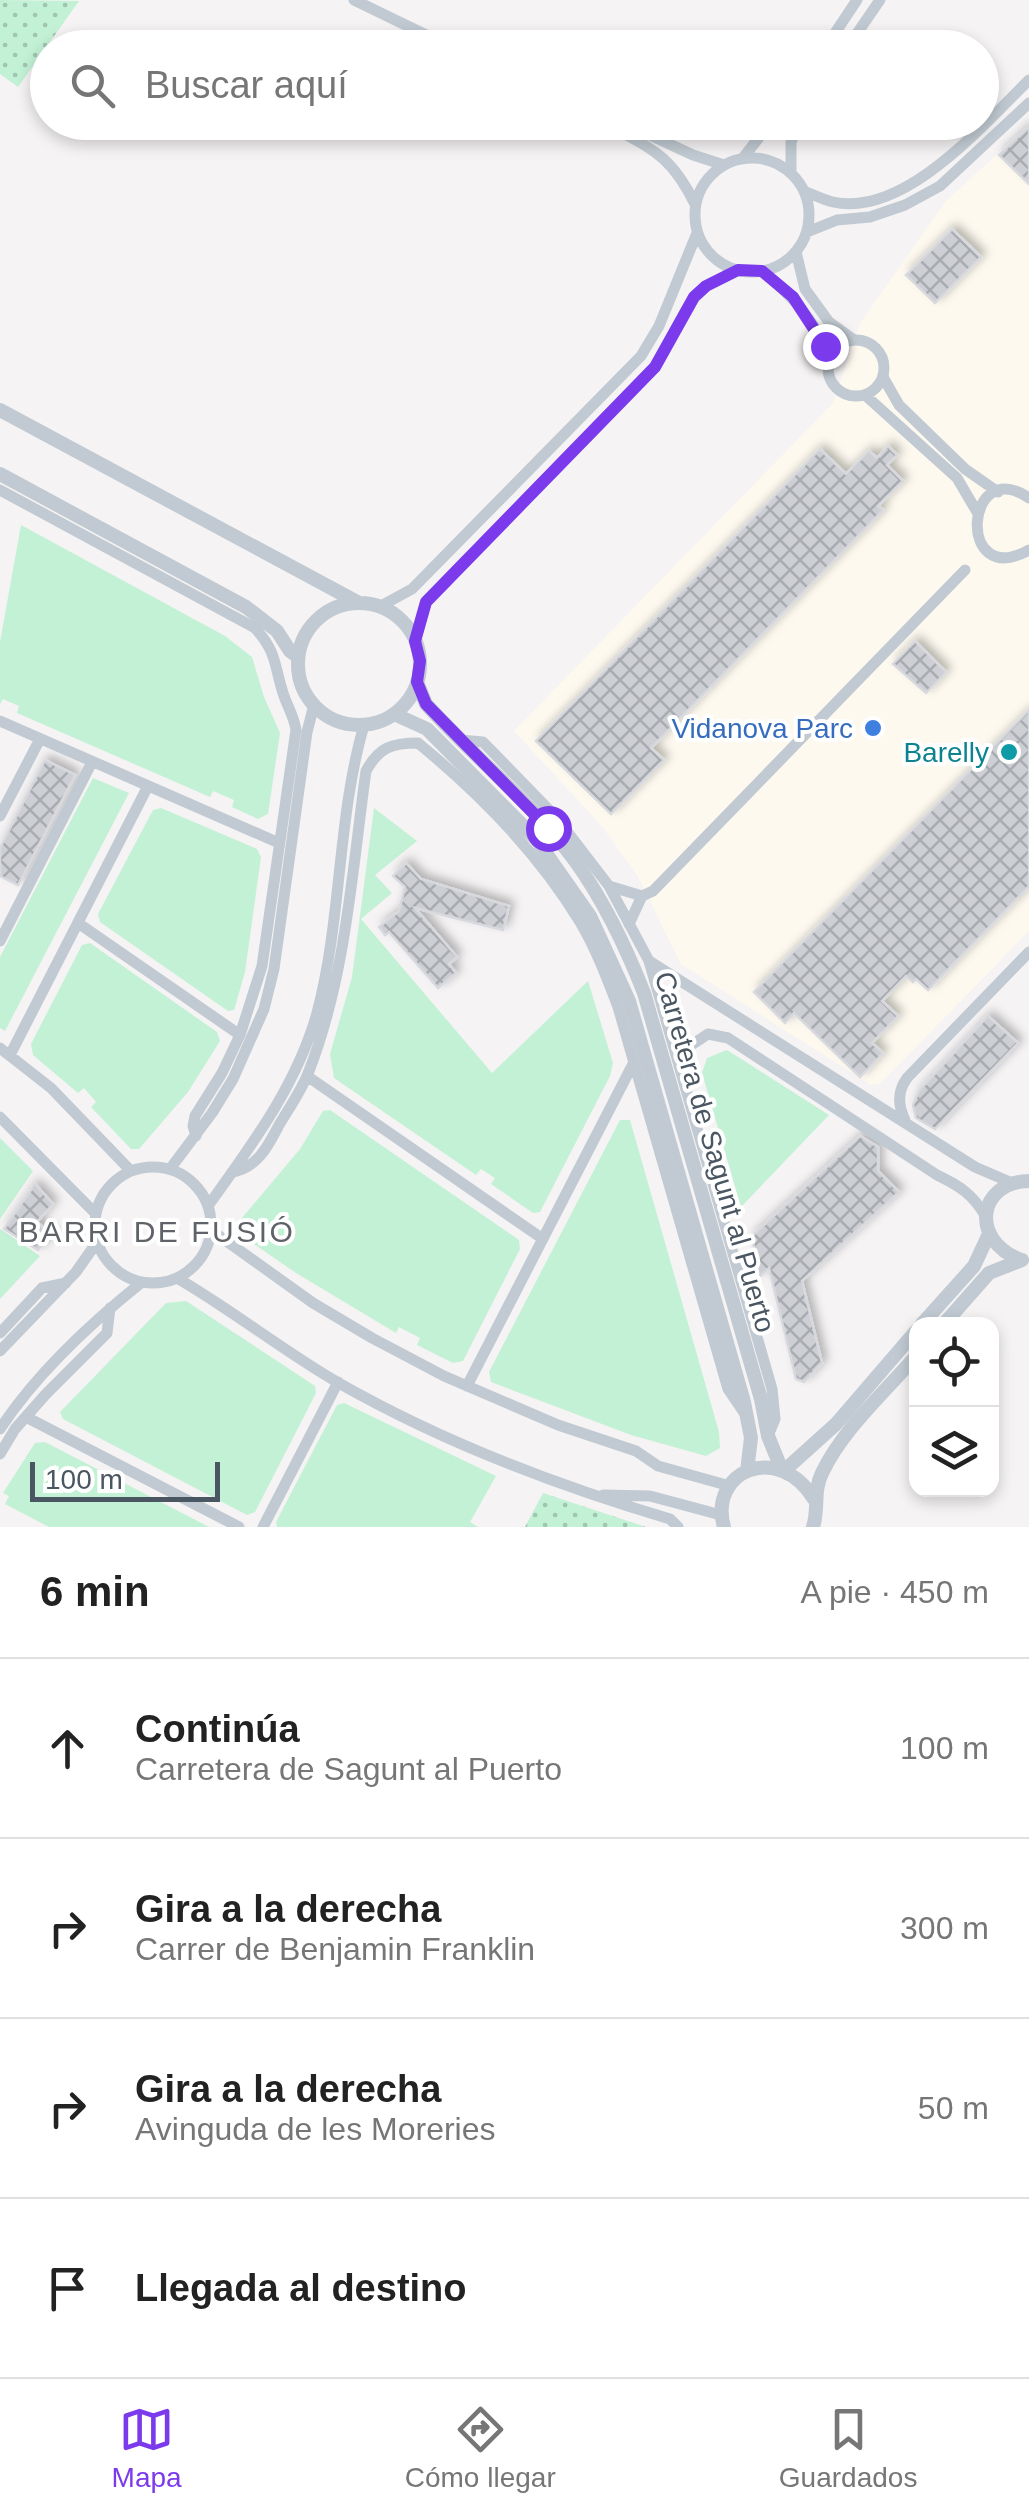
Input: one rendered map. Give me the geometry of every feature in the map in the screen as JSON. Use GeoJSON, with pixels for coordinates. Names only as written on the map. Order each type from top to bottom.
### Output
{"type":"FeatureCollection","features":[{"type":"Feature","properties":{"kind":"street"},"geometry":{"type":"LineString","coordinates":[[354,0],[416,30]]}},
{"type":"Feature","properties":{"kind":"street"},"geometry":{"type":"LineString","coordinates":[[837,30],[857,0]]}},
{"type":"Feature","properties":{"kind":"street"},"geometry":{"type":"LineString","coordinates":[[859,30],[880,0]]}},
{"type":"Feature","properties":{"kind":"street"},"geometry":{"type":"LineString","coordinates":[[999,108],[1029,80]]}},
{"type":"Feature","properties":{"kind":"street"},"geometry":{"type":"LineString","coordinates":[[999,131],[1029,103]]}},
{"type":"Feature","properties":{"kind":"street"},"geometry":{"type":"LineString","coordinates":[[379,607],[412,589],[640,356],[659,326],[697,232],[695,204],[679,171],[635,140]]}},
{"type":"Feature","properties":{"kind":"street"},"geometry":{"type":"LineString","coordinates":[[661,140],[724,165]]}},
{"type":"Feature","properties":{"kind":"street"},"geometry":{"type":"LineString","coordinates":[[743,158],[757,140]]}},
{"type":"Feature","properties":{"kind":"street"},"geometry":{"type":"LineString","coordinates":[[790,172],[792,140]]}},
{"type":"Feature","properties":{"kind":"street"},"geometry":{"type":"LineString","coordinates":[[804,191],[836,203],[868,201],[931,173],[966,140]]}},
{"type":"Feature","properties":{"kind":"street"},"geometry":{"type":"LineString","coordinates":[[807,232],[837,220],[870,217],[906,205],[940,186],[989,140]]}},
{"type":"Feature","properties":{"kind":"street"},"geometry":{"type":"LineString","coordinates":[[695,204],[705,182],[724,165],[743,158],[768,160],[790,172],[804,191],[810,212],[807,232],[796,252],[780,265],[762,271],[738,270],[713,257],[697,232]]}},
{"type":"Feature","properties":{"kind":"street"},"geometry":{"type":"LineString","coordinates":[[796,252],[806,288],[829,322],[854,340],[875,346],[882,356],[883,377],[900,405],[966,469],[998,492]]}},
{"type":"Feature","properties":{"kind":"street"},"geometry":{"type":"LineString","coordinates":[[415,641],[426,602],[655,367],[694,297],[706,286],[738,270]]}},
{"type":"Feature","properties":{"kind":"street"},"geometry":{"type":"LineString","coordinates":[[762,271],[793,297],[825,346],[828,371],[837,389],[847,395],[865,395],[883,377]]}},
{"type":"Feature","properties":{"kind":"street"},"geometry":{"type":"LineString","coordinates":[[829,360],[834,350],[854,340]]}},
{"type":"Feature","properties":{"kind":"street"},"geometry":{"type":"LineString","coordinates":[[865,395],[957,478],[977,512]]}},
{"type":"Feature","properties":{"kind":"street"},"geometry":{"type":"LineString","coordinates":[[0,410],[359,603],[379,607],[401,620],[415,641],[420,661],[417,682],[408,700],[394,714],[364,725],[336,721],[314,705],[300,682],[298,657],[303,639],[320,618],[343,605],[359,603]]}},
{"type":"Feature","properties":{"kind":"street"},"geometry":{"type":"LineString","coordinates":[[0,474],[243,606],[278,631],[298,657]]}},
{"type":"Feature","properties":{"kind":"street"},"geometry":{"type":"LineString","coordinates":[[0,490],[255,628],[267,640],[294,716],[296,730],[262,966],[240,1035],[222,1073],[194,1116],[196,1136]]}},
{"type":"Feature","properties":{"kind":"street"},"geometry":{"type":"LineString","coordinates":[[1026,555],[1002,556],[982,544],[976,529],[982,503],[998,492],[1010,490],[1029,498]]}},
{"type":"Feature","properties":{"kind":"street"},"geometry":{"type":"LineString","coordinates":[[629,924],[642,896],[653,891],[965,570]]}},
{"type":"Feature","properties":{"kind":"street"},"geometry":{"type":"LineString","coordinates":[[219,608],[243,606]]}},
{"type":"Feature","properties":{"kind":"street","name":"Carretera de Sagunt al Puerto"},"geometry":{"type":"LineString","coordinates":[[417,682],[426,704],[575,861],[605,906],[627,950],[644,993],[761,1399],[768,1436],[784,1469]]}},
{"type":"Feature","properties":{"kind":"street"},"geometry":{"type":"LineString","coordinates":[[170,1170],[232,1079],[264,1009],[274,969],[314,705]]}},
{"type":"Feature","properties":{"kind":"street","name":"Carretera de Sagunt al Puerto"},"geometry":{"type":"LineString","coordinates":[[394,714],[427,729],[536,838],[590,916],[612,957],[629,1001],[748,1419],[751,1438],[747,1472]]}},
{"type":"Feature","properties":{"kind":"street"},"geometry":{"type":"LineString","coordinates":[[0,721],[278,843]]}},
{"type":"Feature","properties":{"kind":"street"},"geometry":{"type":"LineString","coordinates":[[208,1206],[259,1137],[316,1016],[364,725]]}},
{"type":"Feature","properties":{"kind":"street"},"geometry":{"type":"LineString","coordinates":[[0,816],[40,739]]}},
{"type":"Feature","properties":{"kind":"street"},"geometry":{"type":"LineString","coordinates":[[460,740],[482,742],[556,817],[608,886],[649,961],[772,1389],[775,1419],[768,1436]]}},
{"type":"Feature","properties":{"kind":"street"},"geometry":{"type":"LineString","coordinates":[[233,1172],[255,1163],[308,1076],[328,1016],[366,771],[375,755],[392,743],[418,743],[526,848],[580,923],[618,1007],[728,1389],[748,1419]]}},
{"type":"Feature","properties":{"kind":"street"},"geometry":{"type":"LineString","coordinates":[[446,749],[449,770]]}},
{"type":"Feature","properties":{"kind":"street"},"geometry":{"type":"LineString","coordinates":[[288,770],[303,760]]}},
{"type":"Feature","properties":{"kind":"street"},"geometry":{"type":"LineString","coordinates":[[0,940],[92,762]]}},
{"type":"Feature","properties":{"kind":"street"},"geometry":{"type":"LineString","coordinates":[[352,785],[362,797]]}},
{"type":"Feature","properties":{"kind":"street"},"geometry":{"type":"LineString","coordinates":[[131,1171],[50,1088],[5,1052],[78,923],[148,786]]}},
{"type":"Feature","properties":{"kind":"street"},"geometry":{"type":"LineString","coordinates":[[608,886],[642,896]]}},
{"type":"Feature","properties":{"kind":"street"},"geometry":{"type":"LineString","coordinates":[[78,923],[240,1035]]}},
{"type":"Feature","properties":{"kind":"street"},"geometry":{"type":"LineString","coordinates":[[906,1122],[899,1107],[900,1087],[906,1078],[1029,952]]}},
{"type":"Feature","properties":{"kind":"street"},"geometry":{"type":"LineString","coordinates":[[649,961],[976,1167],[1012,1183],[1029,1182]]}},
{"type":"Feature","properties":{"kind":"street"},"geometry":{"type":"LineString","coordinates":[[680,1066],[690,1046],[708,1034],[728,1038],[974,1196],[986,1215],[988,1236],[974,1266],[928,1317]]}},
{"type":"Feature","properties":{"kind":"street"},"geometry":{"type":"LineString","coordinates":[[467,1386],[634,1062]]}},
{"type":"Feature","properties":{"kind":"street"},"geometry":{"type":"LineString","coordinates":[[308,1076],[542,1239]]}},
{"type":"Feature","properties":{"kind":"street"},"geometry":{"type":"LineString","coordinates":[[0,1118],[96,1214]]}},
{"type":"Feature","properties":{"kind":"street"},"geometry":{"type":"LineString","coordinates":[[150,1167],[170,1170],[194,1184],[208,1206],[211,1230],[200,1259],[176,1278],[142,1282],[114,1268],[98,1242],[96,1214],[108,1188],[131,1171],[150,1167]]}},
{"type":"Feature","properties":{"kind":"street"},"geometry":{"type":"LineString","coordinates":[[986,1215],[995,1194],[1012,1183]]}},
{"type":"Feature","properties":{"kind":"street"},"geometry":{"type":"LineString","coordinates":[[211,1230],[313,1303],[467,1386],[558,1426],[636,1451],[658,1466],[730,1486]]}},
{"type":"Feature","properties":{"kind":"street"},"geometry":{"type":"LineString","coordinates":[[988,1236],[1001,1253],[1025,1260]]}},
{"type":"Feature","properties":{"kind":"street"},"geometry":{"type":"LineString","coordinates":[[0,1351],[66,1283],[98,1242]]}},
{"type":"Feature","properties":{"kind":"street"},"geometry":{"type":"LineString","coordinates":[[950,1317],[989,1274],[1025,1260]]}},
{"type":"Feature","properties":{"kind":"street"},"geometry":{"type":"LineString","coordinates":[[176,1278],[338,1382],[497,1460],[589,1495],[670,1519],[678,1527]]}},
{"type":"Feature","properties":{"kind":"street"},"geometry":{"type":"LineString","coordinates":[[0,1429],[32,1386],[110,1308],[142,1282]]}},
{"type":"Feature","properties":{"kind":"street"},"geometry":{"type":"LineString","coordinates":[[0,1333],[42,1288],[66,1283]]}},
{"type":"Feature","properties":{"kind":"street"},"geometry":{"type":"LineString","coordinates":[[0,1454],[26,1417],[106,1333],[110,1308]]}},
{"type":"Feature","properties":{"kind":"street"},"geometry":{"type":"LineString","coordinates":[[784,1469],[836,1424],[909,1339]]}},
{"type":"Feature","properties":{"kind":"street"},"geometry":{"type":"LineString","coordinates":[[813,1527],[814,1499],[822,1474],[850,1432],[909,1364]]}},
{"type":"Feature","properties":{"kind":"street"},"geometry":{"type":"LineString","coordinates":[[263,1527],[338,1382]]}},
{"type":"Feature","properties":{"kind":"street"},"geometry":{"type":"LineString","coordinates":[[26,1417],[240,1527]]}},
{"type":"Feature","properties":{"kind":"street"},"geometry":{"type":"LineString","coordinates":[[589,1495],[650,1496],[722,1523],[723,1499],[730,1486],[747,1472],[764,1467],[784,1469],[803,1481],[814,1499]]}},
{"type":"Feature","properties":{"kind":"shaded area","name":"Vidanova Parc"},"geometry":{"type":"Polygon","coordinates":[[[1029,125],[1029,931],[880,1084],[871,1085],[681,964],[637,875],[601,825],[514,731],[833,403],[860,323],[946,201],[1029,125]]]}},
{"type":"Feature","properties":{"kind":"green space"},"geometry":{"type":"Polygon","coordinates":[[[0,0],[79,1],[58,30],[30,30],[30,70],[18,87],[0,74],[0,0]]]}},
{"type":"Feature","properties":{"kind":"green space"},"geometry":{"type":"Polygon","coordinates":[[[21,525],[225,636],[252,657],[280,733],[268,814],[258,819],[232,807],[234,800],[213,791],[210,797],[17,713],[19,706],[3,699],[0,704],[0,642],[21,525]]]}},
{"type":"Feature","properties":{"kind":"green space"},"geometry":{"type":"Polygon","coordinates":[[[93,778],[129,793],[5,1031],[0,1028],[0,957],[93,778]]]}},
{"type":"Feature","properties":{"kind":"green space"},"geometry":{"type":"Polygon","coordinates":[[[161,808],[257,849],[261,857],[245,972],[234,1010],[228,1011],[100,922],[98,914],[153,810],[161,808]]]}},
{"type":"Feature","properties":{"kind":"green space"},"geometry":{"type":"Polygon","coordinates":[[[374,808],[417,841],[375,875],[392,893],[361,919],[492,1073],[588,981],[613,1063],[610,1076],[540,1212],[533,1213],[491,1184],[495,1178],[481,1169],[476,1175],[334,1078],[330,1054],[352,977],[374,808]]]}},
{"type":"Feature","properties":{"kind":"green space"},"geometry":{"type":"Polygon","coordinates":[[[90,943],[217,1032],[220,1041],[188,1092],[139,1149],[131,1149],[91,1107],[96,1102],[84,1088],[78,1093],[33,1055],[31,1044],[82,945],[90,943]]]}},
{"type":"Feature","properties":{"kind":"green space"},"geometry":{"type":"Polygon","coordinates":[[[727,1050],[829,1115],[741,1207],[702,1073],[707,1058],[727,1050]]]}},
{"type":"Feature","properties":{"kind":"green space"},"geometry":{"type":"Polygon","coordinates":[[[330,1110],[519,1240],[520,1249],[463,1361],[453,1363],[417,1345],[420,1338],[399,1327],[396,1333],[238,1233],[236,1225],[300,1149],[323,1111],[330,1110]]]}},
{"type":"Feature","properties":{"kind":"green space"},"geometry":{"type":"Polygon","coordinates":[[[620,1120],[630,1120],[719,1432],[720,1448],[706,1456],[631,1435],[491,1382],[489,1372],[620,1120]]]}},
{"type":"Feature","properties":{"kind":"green space"},"geometry":{"type":"Polygon","coordinates":[[[0,1138],[33,1171],[0,1219],[0,1138]]]}},
{"type":"Feature","properties":{"kind":"green space"},"geometry":{"type":"Polygon","coordinates":[[[0,1229],[40,1256],[0,1299],[0,1229]]]}},
{"type":"Feature","properties":{"kind":"green space"},"geometry":{"type":"Polygon","coordinates":[[[186,1301],[315,1386],[316,1393],[255,1512],[247,1515],[63,1419],[60,1412],[166,1303],[186,1301]]]}},
{"type":"Feature","properties":{"kind":"green space"},"geometry":{"type":"Polygon","coordinates":[[[344,1403],[496,1476],[470,1522],[478,1527],[277,1527],[276,1522],[337,1405],[344,1403]]]}},
{"type":"Feature","properties":{"kind":"green space"},"geometry":{"type":"Polygon","coordinates":[[[45,1442],[209,1527],[49,1527],[5,1504],[9,1496],[3,1493],[35,1443],[45,1442]]]}},
{"type":"Feature","properties":{"kind":"green space"},"geometry":{"type":"Polygon","coordinates":[[[543,1493],[646,1527],[525,1527],[543,1493]]]}},
{"type":"Feature","properties":{"kind":"building"},"geometry":{"type":"Polygon","coordinates":[[[1029,126],[1029,184],[999,155],[1029,126]]]}},
{"type":"Feature","properties":{"kind":"building"},"geometry":{"type":"Polygon","coordinates":[[[952,229],[981,257],[935,303],[906,275],[952,229]]]}},
{"type":"Feature","properties":{"kind":"building"},"geometry":{"type":"Polygon","coordinates":[[[888,446],[897,455],[887,465],[903,481],[878,506],[883,510],[651,748],[664,760],[611,814],[536,741],[820,449],[846,474],[869,451],[877,458],[888,446]]]}},
{"type":"Feature","properties":{"kind":"building"},"geometry":{"type":"Polygon","coordinates":[[[915,641],[946,672],[926,693],[893,664],[915,641]]]}},
{"type":"Feature","properties":{"kind":"building"},"geometry":{"type":"Polygon","coordinates":[[[1029,710],[1029,886],[928,990],[906,976],[882,1001],[898,1016],[872,1043],[883,1053],[860,1077],[794,1013],[785,1023],[754,992],[1029,710]]]}},
{"type":"Feature","properties":{"kind":"building"},"geometry":{"type":"Polygon","coordinates":[[[45,760],[75,775],[18,885],[0,876],[0,848],[45,760]]]}},
{"type":"Feature","properties":{"kind":"building"},"geometry":{"type":"Polygon","coordinates":[[[406,863],[421,879],[509,906],[503,930],[415,908],[457,957],[449,964],[456,973],[438,988],[389,932],[385,935],[379,927],[399,911],[405,887],[393,876],[406,863]]]}},
{"type":"Feature","properties":{"kind":"building"},"geometry":{"type":"Polygon","coordinates":[[[988,1016],[1018,1043],[935,1129],[916,1118],[913,1105],[919,1091],[988,1016]]]}},
{"type":"Feature","properties":{"kind":"building"},"geometry":{"type":"Polygon","coordinates":[[[860,1136],[878,1147],[878,1171],[899,1192],[802,1281],[822,1363],[804,1382],[796,1379],[769,1268],[759,1277],[752,1236],[860,1136]]]}},
{"type":"Feature","properties":{"kind":"building"},"geometry":{"type":"Polygon","coordinates":[[[35,1184],[53,1204],[37,1222],[52,1235],[38,1250],[4,1229],[35,1184]]]}},
{"type":"Feature","properties":{"kind":"place","name":"Vidanova Parc"},"geometry":{"type":"Point","coordinates":[873,728]}},
{"type":"Feature","properties":{"kind":"place","name":"Barelly"},"geometry":{"type":"Point","coordinates":[1009,752]}},
{"type":"Feature","properties":{"kind":"district","name":"BARRI DE FUSIÓ"},"geometry":{"type":"Point","coordinates":[157,1231]}},
{"type":"Feature","properties":{"kind":"route"},"geometry":{"type":"LineString","coordinates":[[548,828],[426,704],[417,682],[420,661],[415,641],[426,602],[655,367],[694,297],[706,286],[738,270],[762,271],[793,297],[825,346]]}}]}
